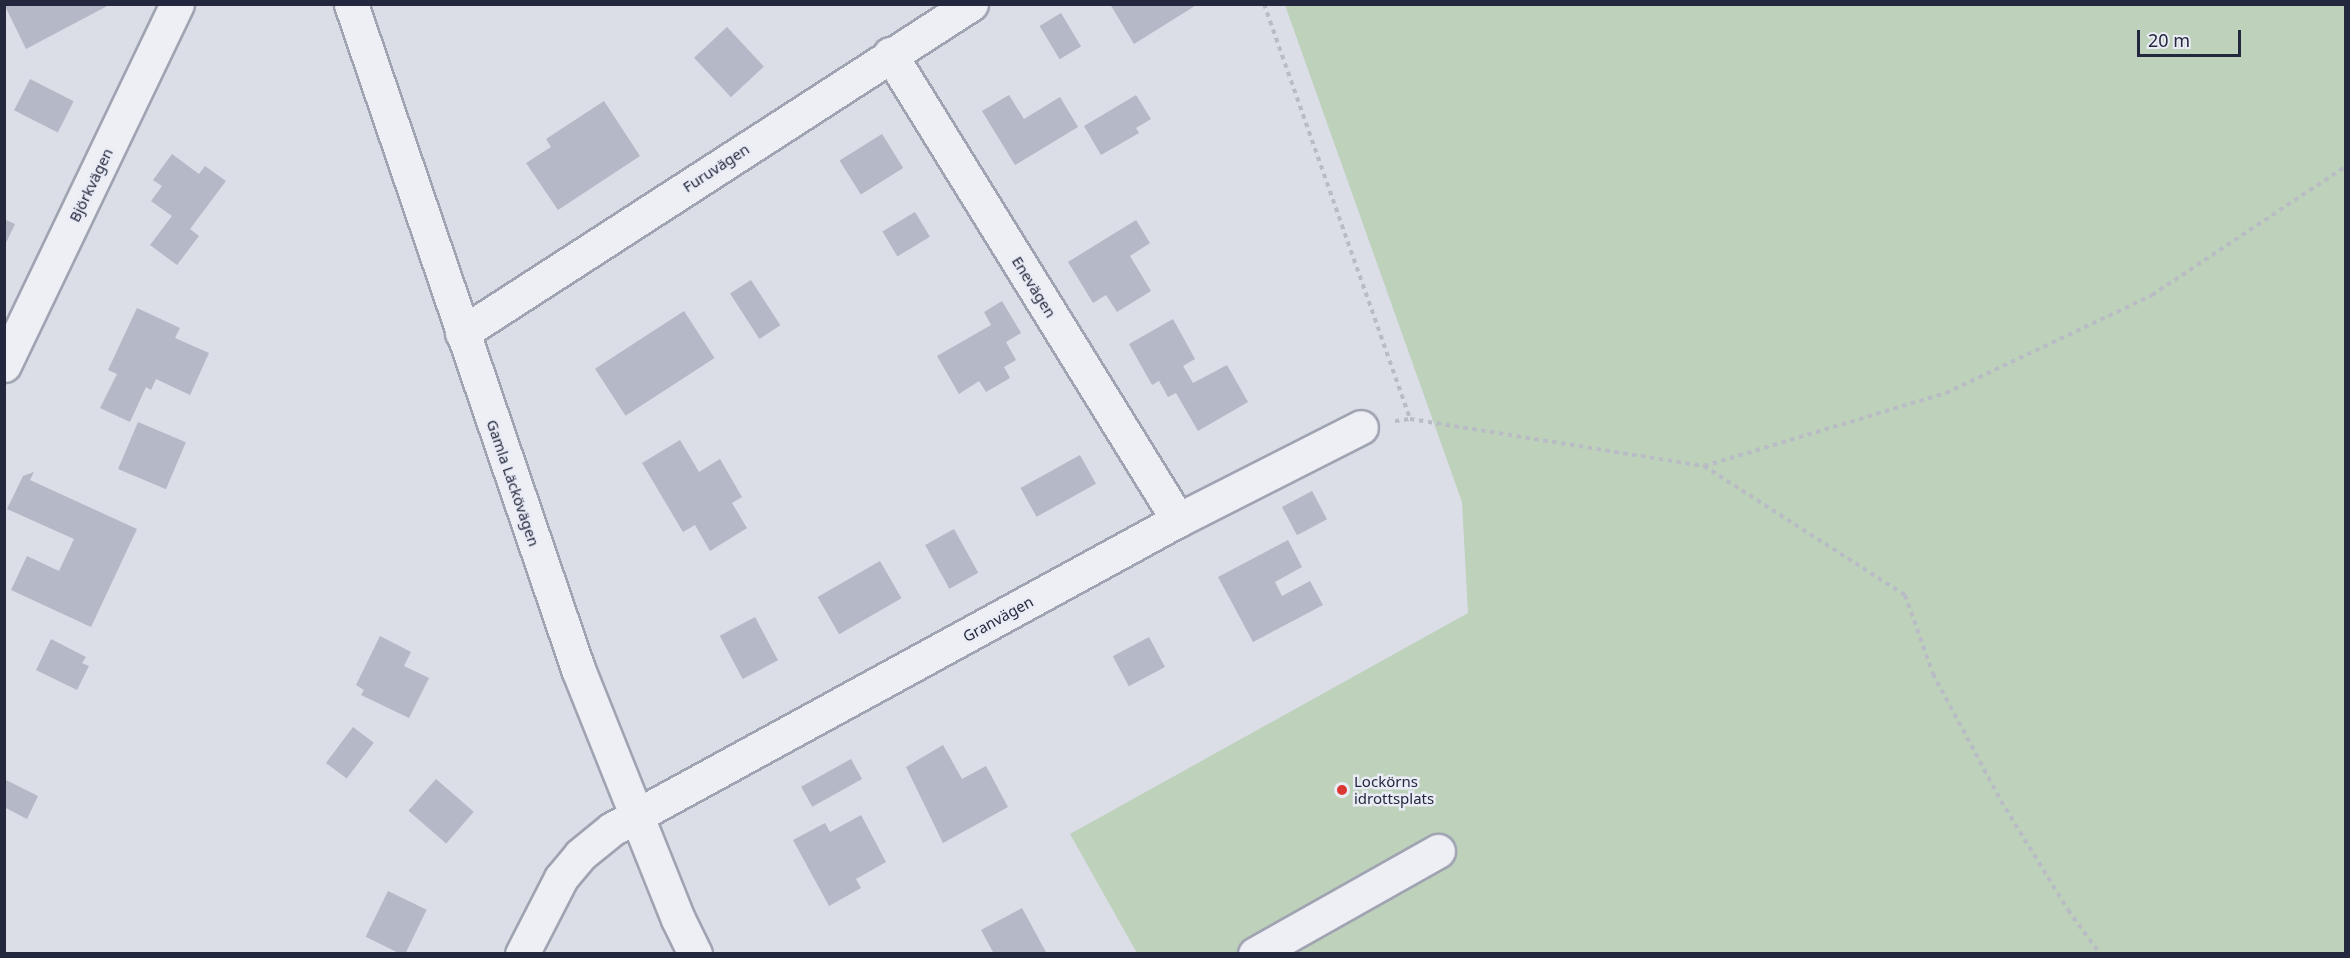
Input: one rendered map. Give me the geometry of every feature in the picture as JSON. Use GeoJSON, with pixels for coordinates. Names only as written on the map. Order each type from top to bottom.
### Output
{"type":"FeatureCollection","features":[{"type":"Feature","properties":{"kind":"street","name":"Björkvägen"},"geometry":{"type":"LineString","coordinates":[[4,365],[177,4]]}},
{"type":"Feature","properties":{"kind":"street","name":"Gamla Läckövägen"},"geometry":{"type":"LineString","coordinates":[[351,4],[578,669],[695,954]]}},
{"type":"Feature","properties":{"kind":"street","name":"Furuvägen"},"geometry":{"type":"LineString","coordinates":[[462,333],[890,54],[954,9]]}},
{"type":"Feature","properties":{"kind":"street","name":"Enevägen"},"geometry":{"type":"LineString","coordinates":[[890,54],[1178,520]]}},
{"type":"Feature","properties":{"kind":"street","name":"Granvägen"},"geometry":{"type":"LineString","coordinates":[[522,954],[561,878],[598,838],[1178,520],[1361,427]]}},
{"type":"Feature","properties":{"kind":"street"},"geometry":{"type":"LineString","coordinates":[[1255,954],[1438,851]]}},
{"type":"Feature","properties":{"kind":"path"},"geometry":{"type":"LineString","coordinates":[[1264,4],[1410,419]]}},
{"type":"Feature","properties":{"kind":"path"},"geometry":{"type":"LineString","coordinates":[[1704,466],[1946,393],[2152,295],[2346,166]]}},
{"type":"Feature","properties":{"kind":"path"},"geometry":{"type":"LineString","coordinates":[[1361,427],[1410,419],[1704,466],[1905,595],[1933,674],[2001,801],[2068,910],[2100,954]]}},
{"type":"Feature","properties":{"kind":"green space"},"geometry":{"type":"Polygon","coordinates":[[[1285,5],[2345,5],[2345,953],[1137,953],[1070,834],[1468,613],[1462,502],[1285,5]]]}},
{"type":"Feature","properties":{"kind":"building"},"geometry":{"type":"Polygon","coordinates":[[[4,4],[111,4],[26,49],[4,4]]]}},
{"type":"Feature","properties":{"kind":"building"},"geometry":{"type":"Polygon","coordinates":[[[1110,4],[1198,4],[1134,44],[1110,4]]]}},
{"type":"Feature","properties":{"kind":"building"},"geometry":{"type":"Polygon","coordinates":[[[1061,13],[1081,46],[1060,59],[1040,26],[1061,13]]]}},
{"type":"Feature","properties":{"kind":"building"},"geometry":{"type":"Polygon","coordinates":[[[727,27],[764,66],[731,97],[694,58],[727,27]]]}},
{"type":"Feature","properties":{"kind":"building"},"geometry":{"type":"Polygon","coordinates":[[[30,79],[74,101],[58,132],[14,110],[30,79]]]}},
{"type":"Feature","properties":{"kind":"building"},"geometry":{"type":"Polygon","coordinates":[[[1009,95],[1024,119],[1060,97],[1078,127],[1015,165],[982,111],[1009,95]]]}},
{"type":"Feature","properties":{"kind":"building"},"geometry":{"type":"Polygon","coordinates":[[[1136,95],[1151,119],[1136,128],[1139,133],[1101,155],[1084,126],[1136,95]]]}},
{"type":"Feature","properties":{"kind":"building"},"geometry":{"type":"Polygon","coordinates":[[[604,101],[640,156],[558,210],[526,163],[551,147],[546,139],[604,101]]]}},
{"type":"Feature","properties":{"kind":"building"},"geometry":{"type":"Polygon","coordinates":[[[882,134],[903,168],[861,194],[840,160],[882,134]]]}},
{"type":"Feature","properties":{"kind":"building"},"geometry":{"type":"Polygon","coordinates":[[[172,154],[199,174],[205,166],[226,181],[190,229],[199,236],[177,265],[150,245],[172,216],[151,201],[162,186],[153,180],[172,154]]]}},
{"type":"Feature","properties":{"kind":"building"},"geometry":{"type":"Polygon","coordinates":[[[915,212],[930,237],[897,256],[882,232],[915,212]]]}},
{"type":"Feature","properties":{"kind":"building"},"geometry":{"type":"Polygon","coordinates":[[[4,219],[15,224],[4,247],[4,219]]]}},
{"type":"Feature","properties":{"kind":"building"},"geometry":{"type":"Polygon","coordinates":[[[1136,220],[1150,243],[1130,256],[1151,291],[1117,312],[1106,295],[1093,303],[1068,262],[1136,220]]]}},
{"type":"Feature","properties":{"kind":"building"},"geometry":{"type":"Polygon","coordinates":[[[751,280],[780,325],[759,339],[730,294],[751,280]]]}},
{"type":"Feature","properties":{"kind":"building"},"geometry":{"type":"Polygon","coordinates":[[[1002,301],[1021,333],[1006,342],[1016,360],[1004,367],[1010,378],[986,392],[979,381],[959,394],[937,356],[991,325],[984,312],[1002,301]]]}},
{"type":"Feature","properties":{"kind":"building"},"geometry":{"type":"Polygon","coordinates":[[[137,308],[180,328],[175,338],[209,353],[190,395],[156,379],[151,390],[146,387],[130,422],[100,408],[117,374],[108,370],[137,308]]]}},
{"type":"Feature","properties":{"kind":"building"},"geometry":{"type":"Polygon","coordinates":[[[684,311],[714,358],[626,416],[595,369],[684,311]]]}},
{"type":"Feature","properties":{"kind":"building"},"geometry":{"type":"Polygon","coordinates":[[[1173,319],[1195,359],[1183,366],[1193,383],[1227,365],[1248,402],[1198,431],[1176,393],[1168,397],[1159,381],[1152,385],[1129,344],[1173,319]]]}},
{"type":"Feature","properties":{"kind":"building"},"geometry":{"type":"Polygon","coordinates":[[[138,422],[186,442],[166,489],[118,469],[138,422]]]}},
{"type":"Feature","properties":{"kind":"building"},"geometry":{"type":"Polygon","coordinates":[[[680,440],[699,472],[720,459],[742,497],[732,503],[747,528],[710,551],[695,525],[683,532],[642,463],[680,440]]]}},
{"type":"Feature","properties":{"kind":"building"},"geometry":{"type":"Polygon","coordinates":[[[1080,455],[1096,484],[1037,517],[1021,488],[1080,455]]]}},
{"type":"Feature","properties":{"kind":"building"},"geometry":{"type":"Polygon","coordinates":[[[34,472],[30,480],[137,529],[91,627],[11,590],[27,556],[59,571],[74,539],[7,509],[23,476],[34,472]]]}},
{"type":"Feature","properties":{"kind":"building"},"geometry":{"type":"Polygon","coordinates":[[[1312,491],[1327,519],[1297,535],[1282,507],[1312,491]]]}},
{"type":"Feature","properties":{"kind":"building"},"geometry":{"type":"Polygon","coordinates":[[[954,529],[978,573],[949,589],[925,545],[954,529]]]}},
{"type":"Feature","properties":{"kind":"building"},"geometry":{"type":"Polygon","coordinates":[[[1288,540],[1302,567],[1275,582],[1282,596],[1310,581],[1323,605],[1253,642],[1218,577],[1288,540]]]}},
{"type":"Feature","properties":{"kind":"building"},"geometry":{"type":"Polygon","coordinates":[[[880,561],[902,598],[839,634],[818,597],[880,561]]]}},
{"type":"Feature","properties":{"kind":"building"},"geometry":{"type":"Polygon","coordinates":[[[755,617],[778,660],[743,679],[720,636],[755,617]]]}},
{"type":"Feature","properties":{"kind":"building"},"geometry":{"type":"Polygon","coordinates":[[[380,636],[411,652],[404,666],[429,678],[409,718],[361,695],[364,690],[356,685],[380,636]]]}},
{"type":"Feature","properties":{"kind":"building"},"geometry":{"type":"Polygon","coordinates":[[[1149,637],[1165,667],[1129,686],[1113,656],[1149,637]]]}},
{"type":"Feature","properties":{"kind":"building"},"geometry":{"type":"Polygon","coordinates":[[[51,639],[86,657],[82,663],[89,666],[77,690],[36,670],[51,639]]]}},
{"type":"Feature","properties":{"kind":"building"},"geometry":{"type":"Polygon","coordinates":[[[353,727],[374,743],[347,779],[326,763],[353,727]]]}},
{"type":"Feature","properties":{"kind":"building"},"geometry":{"type":"Polygon","coordinates":[[[943,745],[962,779],[986,766],[1008,807],[943,843],[906,767],[943,745]]]}},
{"type":"Feature","properties":{"kind":"building"},"geometry":{"type":"Polygon","coordinates":[[[851,759],[862,779],[812,807],[801,787],[851,759]]]}},
{"type":"Feature","properties":{"kind":"building"},"geometry":{"type":"Polygon","coordinates":[[[4,779],[38,796],[27,819],[4,807],[4,779]]]}},
{"type":"Feature","properties":{"kind":"building"},"geometry":{"type":"Polygon","coordinates":[[[436,779],[474,812],[446,844],[408,811],[436,779]]]}},
{"type":"Feature","properties":{"kind":"building"},"geometry":{"type":"Polygon","coordinates":[[[861,815],[886,862],[856,879],[861,888],[829,906],[793,840],[825,823],[830,832],[861,815]]]}},
{"type":"Feature","properties":{"kind":"building"},"geometry":{"type":"Polygon","coordinates":[[[388,891],[427,910],[405,954],[366,937],[388,891]]]}},
{"type":"Feature","properties":{"kind":"building"},"geometry":{"type":"Polygon","coordinates":[[[1022,908],[1047,954],[994,954],[981,930],[1022,908]]]}},
{"type":"Feature","properties":{"kind":"place","name":"Lockörns idrottsplats"},"geometry":{"type":"Point","coordinates":[1342,790]}}]}
